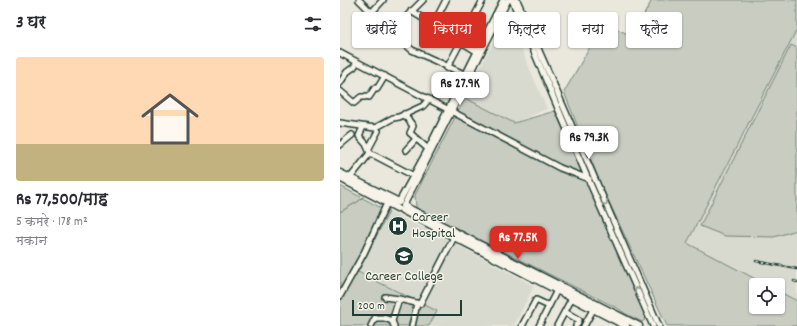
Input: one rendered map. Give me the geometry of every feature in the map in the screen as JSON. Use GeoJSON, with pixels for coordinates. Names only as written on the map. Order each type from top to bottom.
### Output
{"type":"FeatureCollection","features":[{"type":"Feature","properties":{"kind":"main road"},"geometry":{"type":"LineString","coordinates":[[340,173],[535,276],[572,298],[595,306]]}},
{"type":"Feature","properties":{"kind":"main road"},"geometry":{"type":"LineString","coordinates":[[340,178],[387,203],[401,205],[454,237],[618,318],[639,326]]}},
{"type":"Feature","properties":{"kind":"main road"},"geometry":{"type":"LineString","coordinates":[[618,318],[626,326]]}},
{"type":"Feature","properties":{"kind":"street"},"geometry":{"type":"LineString","coordinates":[[359,0],[370,12]]}},
{"type":"Feature","properties":{"kind":"street"},"geometry":{"type":"LineString","coordinates":[[372,12],[383,0]]}},
{"type":"Feature","properties":{"kind":"street"},"geometry":{"type":"LineString","coordinates":[[419,16],[412,11],[422,0]]}},
{"type":"Feature","properties":{"kind":"street"},"geometry":{"type":"LineString","coordinates":[[440,12],[446,0]]}},
{"type":"Feature","properties":{"kind":"street"},"geometry":{"type":"LineString","coordinates":[[477,12],[483,0]]}},
{"type":"Feature","properties":{"kind":"street"},"geometry":{"type":"LineString","coordinates":[[401,205],[414,176],[450,110],[503,0]]}},
{"type":"Feature","properties":{"kind":"street"},"geometry":{"type":"LineString","coordinates":[[401,205],[508,0]]}},
{"type":"Feature","properties":{"kind":"street"},"geometry":{"type":"LineString","coordinates":[[512,0],[588,179],[653,326]]}},
{"type":"Feature","properties":{"kind":"street"},"geometry":{"type":"LineString","coordinates":[[517,0],[659,326]]}},
{"type":"Feature","properties":{"kind":"street"},"geometry":{"type":"LineString","coordinates":[[410,48],[447,68],[466,75]]}},
{"type":"Feature","properties":{"kind":"street"},"geometry":{"type":"LineString","coordinates":[[447,68],[459,48]]}},
{"type":"Feature","properties":{"kind":"street"},"geometry":{"type":"LineString","coordinates":[[472,48],[478,52]]}},
{"type":"Feature","properties":{"kind":"street"},"geometry":{"type":"LineString","coordinates":[[340,53],[560,168],[595,182]]}},
{"type":"Feature","properties":{"kind":"street"},"geometry":{"type":"LineString","coordinates":[[340,83],[347,72],[354,67],[357,62]]}},
{"type":"Feature","properties":{"kind":"street"},"geometry":{"type":"LineString","coordinates":[[340,91],[354,103],[361,97],[369,97],[375,88],[377,88],[384,76]]}},
{"type":"Feature","properties":{"kind":"street"},"geometry":{"type":"LineString","coordinates":[[340,123],[375,128],[393,118],[422,106],[429,100]]}},
{"type":"Feature","properties":{"kind":"street"},"geometry":{"type":"LineString","coordinates":[[404,114],[413,126],[410,133],[428,149]]}},
{"type":"Feature","properties":{"kind":"street"},"geometry":{"type":"LineString","coordinates":[[363,127],[359,136],[369,151],[414,176]]}},
{"type":"Feature","properties":{"kind":"street"},"geometry":{"type":"LineString","coordinates":[[350,178],[369,151],[378,131]]}},
{"type":"Feature","properties":{"kind":"street"},"geometry":{"type":"LineString","coordinates":[[340,145],[352,135]]}},
{"type":"Feature","properties":{"kind":"street"},"geometry":{"type":"LineString","coordinates":[[406,150],[416,139]]}},
{"type":"Feature","properties":{"kind":"street"},"geometry":{"type":"LineString","coordinates":[[340,296],[364,253],[387,203]]}},
{"type":"Feature","properties":{"kind":"street"},"geometry":{"type":"LineString","coordinates":[[412,326],[417,304],[420,304],[454,237]]}},
{"type":"Feature","properties":{"kind":"street"},"geometry":{"type":"LineString","coordinates":[[538,326],[557,290]]}},
{"type":"Feature","properties":{"kind":"street"},"geometry":{"type":"LineString","coordinates":[[386,297],[417,304]]}},
{"type":"Feature","properties":{"kind":"street"},"geometry":{"type":"LineString","coordinates":[[557,326],[572,298]]}},
{"type":"Feature","properties":{"kind":"street"},"geometry":{"type":"LineString","coordinates":[[371,326],[375,318],[384,318],[393,323],[399,299]]}},
{"type":"Feature","properties":{"kind":"street"},"geometry":{"type":"LineString","coordinates":[[522,326],[536,300],[549,306]]}},
{"type":"Feature","properties":{"kind":"street"},"geometry":{"type":"LineString","coordinates":[[584,326],[595,306]]}},
{"type":"Feature","properties":{"kind":"street"},"geometry":{"type":"LineString","coordinates":[[565,312],[579,320],[576,326]]}},
{"type":"Feature","properties":{"kind":"shaded area"},"geometry":{"type":"Polygon","coordinates":[[[652,0],[797,0],[797,29],[687,243],[754,278],[749,278],[749,314],[785,314],[785,295],[797,301],[797,326],[667,326],[601,185],[564,92],[590,48],[618,48],[618,30],[626,33],[626,48],[682,48],[682,12],[645,12],[652,0]]]}},
{"type":"Feature","properties":{"kind":"shaded area"},"geometry":{"type":"Polygon","coordinates":[[[797,29],[797,301],[785,295],[785,278],[754,278],[687,243],[797,29]]]}},
{"type":"Feature","properties":{"kind":"shaded area"},"geometry":{"type":"Polygon","coordinates":[[[494,40],[494,48],[521,48],[547,109],[514,123],[465,98],[494,40]]]}},
{"type":"Feature","properties":{"kind":"shaded area"},"geometry":{"type":"Polygon","coordinates":[[[791,45],[797,48],[797,230],[774,237],[725,236],[700,226],[791,45]]]}},
{"type":"Feature","properties":{"kind":"shaded area"},"geometry":{"type":"Polygon","coordinates":[[[465,98],[514,123],[555,111],[635,289],[633,291],[646,317],[645,320],[642,322],[416,207],[415,195],[465,98]]]}},
{"type":"Feature","properties":{"kind":"shaded area"},"geometry":{"type":"Polygon","coordinates":[[[340,186],[389,212],[358,272],[437,311],[429,326],[340,326],[340,186]]]}},
{"type":"Feature","properties":{"kind":"shaded area","name":"Career College"},"geometry":{"type":"Polygon","coordinates":[[[389,212],[450,241],[418,302],[358,271],[389,212]]]}},
{"type":"Feature","properties":{"kind":"shaded area"},"geometry":{"type":"Polygon","coordinates":[[[454,243],[534,286],[514,326],[429,326],[437,311],[424,305],[454,243]]]}},
{"type":"Feature","properties":{"kind":"waterway"},"geometry":{"type":"LineString","coordinates":[[340,212],[359,201],[364,196]]}},
{"type":"Feature","properties":{"kind":"railway"},"geometry":{"type":"LineString","coordinates":[[756,261],[797,269]]}},
{"type":"Feature","properties":{"kind":"place","name":"Career Hospital"},"geometry":{"type":"Point","coordinates":[398,226]}},
{"type":"Feature","properties":{"kind":"place","name":"Career College"},"geometry":{"type":"Point","coordinates":[404,256]}}]}
